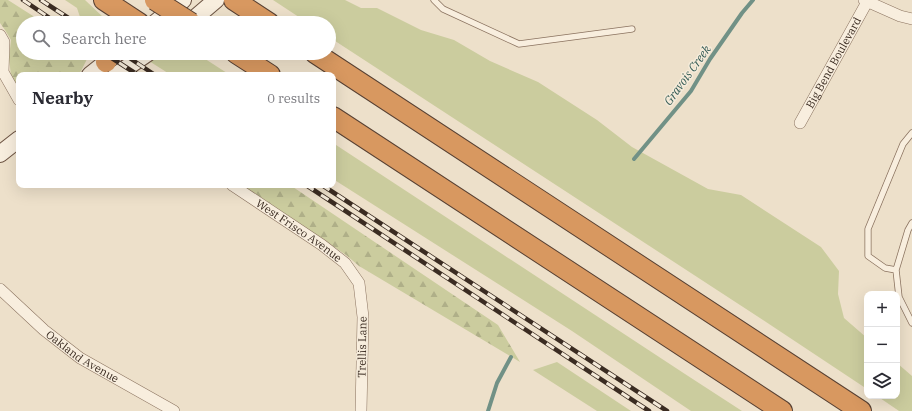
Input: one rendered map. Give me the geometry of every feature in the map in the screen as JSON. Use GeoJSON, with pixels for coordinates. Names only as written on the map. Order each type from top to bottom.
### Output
{"type":"FeatureCollection","features":[{"type":"Feature","properties":{"kind":"highway"},"geometry":{"type":"LineString","coordinates":[[100,0],[107,9],[110,16]]}},
{"type":"Feature","properties":{"kind":"highway"},"geometry":{"type":"LineString","coordinates":[[104,0],[128,16]]}},
{"type":"Feature","properties":{"kind":"highway"},"geometry":{"type":"LineString","coordinates":[[155,0],[179,16]]}},
{"type":"Feature","properties":{"kind":"highway"},"geometry":{"type":"LineString","coordinates":[[234,0],[259,16]]}},
{"type":"Feature","properties":{"kind":"highway"},"geometry":{"type":"LineString","coordinates":[[247,60],[265,72]]}},
{"type":"Feature","properties":{"kind":"highway"},"geometry":{"type":"LineString","coordinates":[[326,60],[860,411]]}},
{"type":"Feature","properties":{"kind":"highway"},"geometry":{"type":"LineString","coordinates":[[336,119],[782,411]]}},
{"type":"Feature","properties":{"kind":"main road"},"geometry":{"type":"LineString","coordinates":[[164,16],[183,0]]}},
{"type":"Feature","properties":{"kind":"main road"},"geometry":{"type":"LineString","coordinates":[[198,16],[216,0]]}},
{"type":"Feature","properties":{"kind":"main road"},"geometry":{"type":"LineString","coordinates":[[95,72],[112,61]]}},
{"type":"Feature","properties":{"kind":"main road"},"geometry":{"type":"LineString","coordinates":[[0,154],[16,141]]}},
{"type":"Feature","properties":{"kind":"street","name":"Big Bend Boulevard"},"geometry":{"type":"LineString","coordinates":[[800,123],[866,1],[900,16],[912,19]]}},
{"type":"Feature","properties":{"kind":"street"},"geometry":{"type":"LineString","coordinates":[[0,36],[4,42],[3,72],[16,95]]}},
{"type":"Feature","properties":{"kind":"street","name":"West Frisco Avenue"},"geometry":{"type":"LineString","coordinates":[[236,188],[345,263],[359,283]]}},
{"type":"Feature","properties":{"kind":"street","name":"Trellis Lane"},"geometry":{"type":"LineString","coordinates":[[359,283],[364,317],[360,411]]}},
{"type":"Feature","properties":{"kind":"street","name":"Oakland Avenue"},"geometry":{"type":"LineString","coordinates":[[0,289],[44,330],[80,358],[174,411]]}},
{"type":"Feature","properties":{"kind":"lane"},"geometry":{"type":"LineString","coordinates":[[434,0],[444,9],[519,44],[632,30]]}},
{"type":"Feature","properties":{"kind":"lane"},"geometry":{"type":"LineString","coordinates":[[896,270],[885,268],[868,256],[868,229],[903,144],[912,133]]}},
{"type":"Feature","properties":{"kind":"lane"},"geometry":{"type":"LineString","coordinates":[[912,223],[908,230],[896,270],[899,297],[912,323]]}},
{"type":"Feature","properties":{"kind":"green space"},"geometry":{"type":"Polygon","coordinates":[[[0,0],[8,0],[33,16],[16,16],[16,60],[86,60],[81,71],[16,72],[16,84],[11,76],[9,58],[11,40],[0,23],[0,0]]]}},
{"type":"Feature","properties":{"kind":"green space"},"geometry":{"type":"Polygon","coordinates":[[[65,0],[85,0],[102,16],[80,16],[77,8],[65,0]]]}},
{"type":"Feature","properties":{"kind":"green space"},"geometry":{"type":"Polygon","coordinates":[[[273,0],[345,0],[361,8],[377,8],[421,30],[454,40],[490,61],[538,82],[597,120],[632,147],[708,189],[741,195],[821,247],[839,271],[838,294],[844,318],[864,335],[864,387],[336,42],[336,16],[297,16],[273,0]]]}},
{"type":"Feature","properties":{"kind":"green space"},"geometry":{"type":"Polygon","coordinates":[[[207,60],[225,72],[166,72],[149,61],[207,60]]]}},
{"type":"Feature","properties":{"kind":"green space"},"geometry":{"type":"Polygon","coordinates":[[[336,145],[742,411],[691,411],[572,331],[336,181],[336,145]]]}},
{"type":"Feature","properties":{"kind":"green space"},"geometry":{"type":"Polygon","coordinates":[[[246,188],[294,188],[498,325],[520,362],[359,266],[346,255],[246,188]]]}},
{"type":"Feature","properties":{"kind":"green space"},"geometry":{"type":"Polygon","coordinates":[[[557,362],[631,411],[597,411],[533,370],[557,362]]]}},
{"type":"Feature","properties":{"kind":"green space"},"geometry":{"type":"Polygon","coordinates":[[[900,366],[912,376],[912,411],[899,411],[881,399],[900,399],[900,366]]]}},
{"type":"Feature","properties":{"kind":"waterway","name":"Gravois Creek"},"geometry":{"type":"LineString","coordinates":[[634,159],[691,91],[710,59],[742,13],[753,0]]}},
{"type":"Feature","properties":{"kind":"waterway","name":"Gravois Creek"},"geometry":{"type":"LineString","coordinates":[[488,411],[497,383],[511,357]]}},
{"type":"Feature","properties":{"kind":"railway"},"geometry":{"type":"LineString","coordinates":[[23,0],[47,16]]}},
{"type":"Feature","properties":{"kind":"railway"},"geometry":{"type":"LineString","coordinates":[[41,0],[65,16]]}},
{"type":"Feature","properties":{"kind":"railway"},"geometry":{"type":"LineString","coordinates":[[115,60],[133,72]]}},
{"type":"Feature","properties":{"kind":"railway"},"geometry":{"type":"LineString","coordinates":[[132,60],[150,72]]}},
{"type":"Feature","properties":{"kind":"railway"},"geometry":{"type":"LineString","coordinates":[[311,188],[649,411]]}},
{"type":"Feature","properties":{"kind":"railway"},"geometry":{"type":"LineString","coordinates":[[327,188],[667,411]]}}]}
